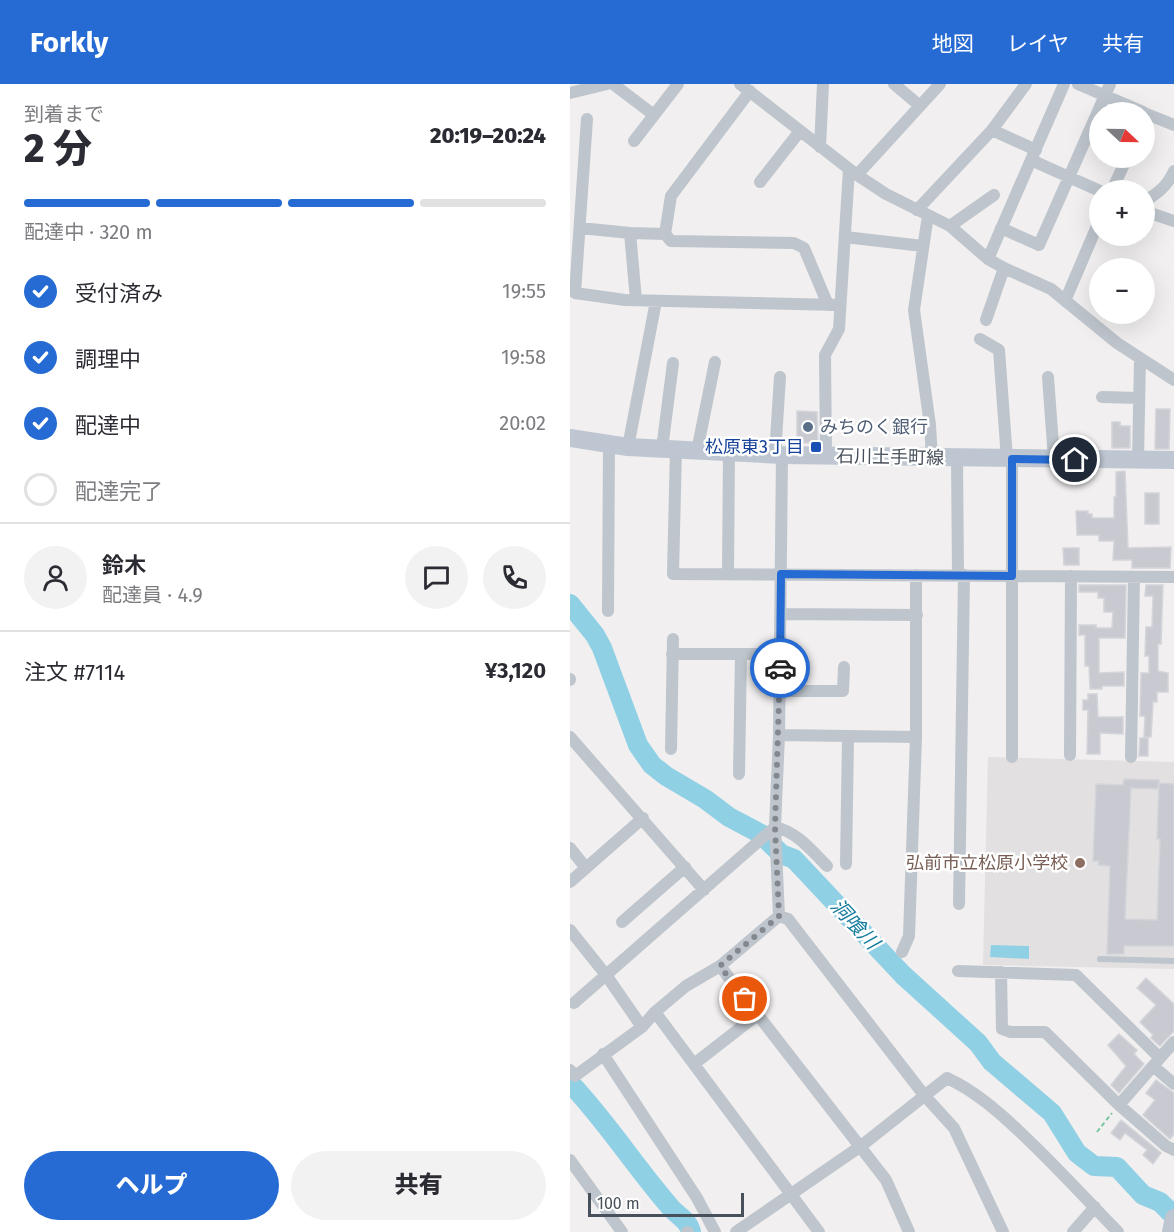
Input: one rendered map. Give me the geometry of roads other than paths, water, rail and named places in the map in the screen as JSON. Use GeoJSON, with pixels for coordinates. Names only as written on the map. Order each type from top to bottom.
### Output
{"type":"FeatureCollection","features":[{"type":"Feature","properties":{"kind":"main road","name":"石川土手町線"},"geometry":{"type":"LineString","coordinates":[[570,438],[628,447],[779,455],[1174,460]]}},
{"type":"Feature","properties":{"kind":"main road"},"geometry":{"type":"LineString","coordinates":[[1171,1232],[1174,1218]]}},
{"type":"Feature","properties":{"kind":"street"},"geometry":{"type":"LineString","coordinates":[[570,93],[607,84]]}},
{"type":"Feature","properties":{"kind":"street"},"geometry":{"type":"LineString","coordinates":[[613,84],[654,115]]}},
{"type":"Feature","properties":{"kind":"street"},"geometry":{"type":"LineString","coordinates":[[634,141],[678,84]]}},
{"type":"Feature","properties":{"kind":"street"},"geometry":{"type":"LineString","coordinates":[[820,147],[824,84]]}},
{"type":"Feature","properties":{"kind":"street"},"geometry":{"type":"LineString","coordinates":[[894,84],[920,106]]}},
{"type":"Feature","properties":{"kind":"street"},"geometry":{"type":"LineString","coordinates":[[834,305],[853,172],[940,84]]}},
{"type":"Feature","properties":{"kind":"street"},"geometry":{"type":"LineString","coordinates":[[932,458],[930,425],[914,310],[923,246],[922,212],[992,130],[1026,84]]}},
{"type":"Feature","properties":{"kind":"street"},"geometry":{"type":"LineString","coordinates":[[988,259],[1064,84]]}},
{"type":"Feature","properties":{"kind":"street"},"geometry":{"type":"LineString","coordinates":[[1078,84],[1107,90],[1126,102]]}},
{"type":"Feature","properties":{"kind":"street"},"geometry":{"type":"LineString","coordinates":[[665,234],[670,196],[751,89],[853,172],[886,194],[950,226],[988,259],[1051,290],[1140,358],[1174,380]]}},
{"type":"Feature","properties":{"kind":"street"},"geometry":{"type":"LineString","coordinates":[[1001,228],[1039,245],[1107,90]]}},
{"type":"Feature","properties":{"kind":"street"},"geometry":{"type":"LineString","coordinates":[[1155,118],[1174,125]]}},
{"type":"Feature","properties":{"kind":"street"},"geometry":{"type":"LineString","coordinates":[[587,119],[575,293],[656,301],[834,305]]}},
{"type":"Feature","properties":{"kind":"street"},"geometry":{"type":"LineString","coordinates":[[992,130],[1068,177],[1089,186]]}},
{"type":"Feature","properties":{"kind":"street"},"geometry":{"type":"LineString","coordinates":[[760,182],[800,131]]}},
{"type":"Feature","properties":{"kind":"street"},"geometry":{"type":"LineString","coordinates":[[1155,196],[1170,180],[1174,171]]}},
{"type":"Feature","properties":{"kind":"street"},"geometry":{"type":"LineString","coordinates":[[950,226],[994,195]]}},
{"type":"Feature","properties":{"kind":"street"},"geometry":{"type":"LineString","coordinates":[[1155,212],[1174,221]]}},
{"type":"Feature","properties":{"kind":"street"},"geometry":{"type":"LineString","coordinates":[[580,228],[665,234],[672,241],[794,243],[804,248],[834,305],[839,328],[825,355],[826,456]]}},
{"type":"Feature","properties":{"kind":"street"},"geometry":{"type":"LineString","coordinates":[[630,233],[636,300]]}},
{"type":"Feature","properties":{"kind":"street"},"geometry":{"type":"LineString","coordinates":[[845,237],[923,246]]}},
{"type":"Feature","properties":{"kind":"street"},"geometry":{"type":"LineString","coordinates":[[1065,301],[1089,245]]}},
{"type":"Feature","properties":{"kind":"street"},"geometry":{"type":"LineString","coordinates":[[986,320],[1004,268]]}},
{"type":"Feature","properties":{"kind":"street"},"geometry":{"type":"LineString","coordinates":[[628,447],[656,301]]}},
{"type":"Feature","properties":{"kind":"street"},"geometry":{"type":"LineString","coordinates":[[980,339],[999,350],[1009,459],[1012,576],[1012,757]]}},
{"type":"Feature","properties":{"kind":"street"},"geometry":{"type":"LineString","coordinates":[[1138,460],[1140,358]]}},
{"type":"Feature","properties":{"kind":"street"},"geometry":{"type":"LineString","coordinates":[[696,451],[715,362]]}},
{"type":"Feature","properties":{"kind":"street"},"geometry":{"type":"LineString","coordinates":[[673,363],[669,449],[673,574],[1174,577]]}},
{"type":"Feature","properties":{"kind":"street"},"geometry":{"type":"LineString","coordinates":[[779,916],[775,827],[781,654],[780,377]]}},
{"type":"Feature","properties":{"kind":"street"},"geometry":{"type":"LineString","coordinates":[[1048,377],[1054,459]]}},
{"type":"Feature","properties":{"kind":"street"},"geometry":{"type":"LineString","coordinates":[[1102,397],[1139,398]]}},
{"type":"Feature","properties":{"kind":"street"},"geometry":{"type":"LineString","coordinates":[[608,611],[609,444]]}},
{"type":"Feature","properties":{"kind":"street"},"geometry":{"type":"LineString","coordinates":[[728,574],[729,452]]}},
{"type":"Feature","properties":{"kind":"street"},"geometry":{"type":"LineString","coordinates":[[957,458],[961,575],[959,904]]}},
{"type":"Feature","properties":{"kind":"street"},"geometry":{"type":"LineString","coordinates":[[902,952],[909,936],[916,737],[916,575]]}},
{"type":"Feature","properties":{"kind":"street"},"geometry":{"type":"LineString","coordinates":[[1070,755],[1071,576]]}},
{"type":"Feature","properties":{"kind":"street"},"geometry":{"type":"LineString","coordinates":[[1131,757],[1134,577]]}},
{"type":"Feature","properties":{"kind":"street"},"geometry":{"type":"LineString","coordinates":[[781,614],[916,615]]}},
{"type":"Feature","properties":{"kind":"street"},"geometry":{"type":"LineString","coordinates":[[671,749],[673,639]]}},
{"type":"Feature","properties":{"kind":"street"},"geometry":{"type":"LineString","coordinates":[[672,654],[781,654]]}},
{"type":"Feature","properties":{"kind":"street"},"geometry":{"type":"LineString","coordinates":[[739,774],[741,654]]}},
{"type":"Feature","properties":{"kind":"street"},"geometry":{"type":"LineString","coordinates":[[780,691],[843,691],[844,667]]}},
{"type":"Feature","properties":{"kind":"street"},"geometry":{"type":"LineString","coordinates":[[779,735],[916,737]]}},
{"type":"Feature","properties":{"kind":"street"},"geometry":{"type":"LineString","coordinates":[[570,736],[704,890]]}},
{"type":"Feature","properties":{"kind":"street"},"geometry":{"type":"LineString","coordinates":[[846,864],[848,737]]}},
{"type":"Feature","properties":{"kind":"street"},"geometry":{"type":"LineString","coordinates":[[570,882],[643,818]]}},
{"type":"Feature","properties":{"kind":"street"},"geometry":{"type":"LineString","coordinates":[[775,827],[785,829],[799,838],[827,866]]}},
{"type":"Feature","properties":{"kind":"street"},"geometry":{"type":"LineString","coordinates":[[574,1002],[775,827]]}},
{"type":"Feature","properties":{"kind":"street"},"geometry":{"type":"LineString","coordinates":[[570,848],[586,868]]}},
{"type":"Feature","properties":{"kind":"street"},"geometry":{"type":"LineString","coordinates":[[622,922],[685,867]]}},
{"type":"Feature","properties":{"kind":"street"},"geometry":{"type":"LineString","coordinates":[[570,1070],[575,1076],[642,1027],[655,1012],[686,986],[720,966],[779,916]]}},
{"type":"Feature","properties":{"kind":"street"},"geometry":{"type":"LineString","coordinates":[[779,916],[788,919],[924,1095],[954,1128],[1003,1232]]}},
{"type":"Feature","properties":{"kind":"street"},"geometry":{"type":"LineString","coordinates":[[570,930],[606,975],[642,1027]]}},
{"type":"Feature","properties":{"kind":"street"},"geometry":{"type":"LineString","coordinates":[[720,966],[886,1180],[909,1232]]}},
{"type":"Feature","properties":{"kind":"street"},"geometry":{"type":"LineString","coordinates":[[958,971],[1076,975],[1157,1062],[1174,1084]]}},
{"type":"Feature","properties":{"kind":"street"},"geometry":{"type":"LineString","coordinates":[[1001,972],[1002,1029],[1010,1032],[1045,1032],[1119,1105],[1174,1150]]}},
{"type":"Feature","properties":{"kind":"street"},"geometry":{"type":"LineString","coordinates":[[655,1012],[793,1194],[819,1232]]}},
{"type":"Feature","properties":{"kind":"street"},"geometry":{"type":"LineString","coordinates":[[694,1064],[757,1015]]}},
{"type":"Feature","properties":{"kind":"street"},"geometry":{"type":"LineString","coordinates":[[1119,1105],[1174,1042]]}},
{"type":"Feature","properties":{"kind":"street"},"geometry":{"type":"LineString","coordinates":[[603,1054],[697,1198],[715,1232]]}},
{"type":"Feature","properties":{"kind":"street"},"geometry":{"type":"LineString","coordinates":[[736,1232],[861,1146],[947,1078],[963,1085],[1011,1124],[1048,1158],[1118,1232]]}},
{"type":"Feature","properties":{"kind":"street"},"geometry":{"type":"LineString","coordinates":[[570,1160],[622,1232]]}},
{"type":"Feature","properties":{"kind":"street"},"geometry":{"type":"LineString","coordinates":[[1073,1232],[1095,1208]]}},
{"type":"Feature","properties":{"kind":"lane"},"geometry":{"type":"LineString","coordinates":[[1100,959],[1174,961]]}},
{"type":"Feature","properties":{"kind":"water"},"geometry":{"type":"Polygon","coordinates":[[[991,945],[1029,946],[1029,959],[990,957],[991,945]]]}},
{"type":"Feature","properties":{"kind":"waterway","name":"洞喰川"},"geometry":{"type":"LineString","coordinates":[[570,604],[595,635],[602,648],[638,745],[652,765],[729,817],[761,834],[781,854],[794,859],[903,975],[978,1043],[992,1062],[1052,1113],[1077,1153],[1094,1166],[1117,1167],[1143,1195],[1160,1202],[1174,1216]]}},
{"type":"Feature","properties":{"kind":"waterway"},"geometry":{"type":"LineString","coordinates":[[570,1083],[691,1232]]}},
{"type":"Feature","properties":{"kind":"place","name":"みちのく銀行"},"geometry":{"type":"Point","coordinates":[808,427]}},
{"type":"Feature","properties":{"kind":"place","name":"松原東3丁目"},"geometry":{"type":"Point","coordinates":[816,447]}},
{"type":"Feature","properties":{"kind":"place","name":"弘前市立松原小学校"},"geometry":{"type":"Point","coordinates":[1080,863]}}]}
